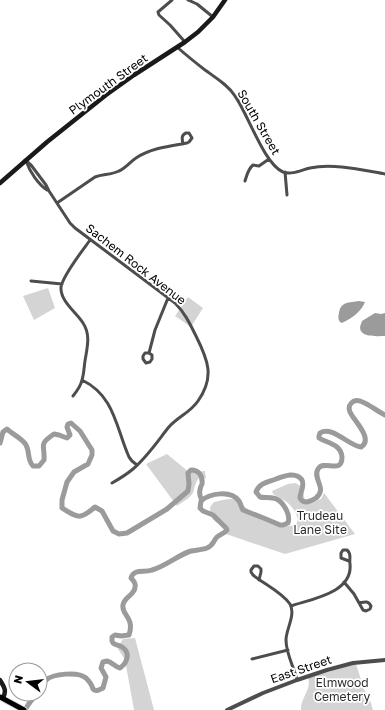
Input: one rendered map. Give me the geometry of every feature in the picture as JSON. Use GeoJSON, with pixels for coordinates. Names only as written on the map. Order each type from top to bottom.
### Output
{"type":"FeatureCollection","features":[{"type":"Feature","properties":{"kind":"main road","name":"Plymouth Street"},"geometry":{"type":"LineString","coordinates":[[0,182],[53,137],[120,85],[185,42],[213,17],[225,0]]}},
{"type":"Feature","properties":{"kind":"main road"},"geometry":{"type":"LineString","coordinates":[[0,680],[5,690],[5,694],[2,698],[22,709]]}},
{"type":"Feature","properties":{"kind":"street"},"geometry":{"type":"LineString","coordinates":[[172,0],[158,12],[159,15],[185,42]]}},
{"type":"Feature","properties":{"kind":"street"},"geometry":{"type":"LineString","coordinates":[[188,0],[197,4],[213,17]]}},
{"type":"Feature","properties":{"kind":"street","name":"South Street"},"geometry":{"type":"LineString","coordinates":[[177,47],[226,86],[233,94],[247,116],[269,159],[285,172]]}},
{"type":"Feature","properties":{"kind":"street"},"geometry":{"type":"LineString","coordinates":[[57,203],[95,177],[122,170],[144,153],[163,147],[182,144]]}},
{"type":"Feature","properties":{"kind":"street"},"geometry":{"type":"LineString","coordinates":[[245,181],[248,172],[253,165],[259,166],[269,159]]}},
{"type":"Feature","properties":{"kind":"street","name":"Sachem Rock Avenue"},"geometry":{"type":"LineString","coordinates":[[25,160],[32,165],[73,226],[180,308],[204,351],[208,364],[207,381],[202,394],[195,405],[169,427],[137,465],[128,473],[112,483]]}},
{"type":"Feature","properties":{"kind":"street"},"geometry":{"type":"LineString","coordinates":[[287,195],[285,172],[296,172],[309,168],[327,166],[352,168],[385,174]]}},
{"type":"Feature","properties":{"kind":"street"},"geometry":{"type":"LineString","coordinates":[[73,396],[82,380],[88,343],[87,332],[81,320],[63,296],[62,284],[63,280],[90,240]]}},
{"type":"Feature","properties":{"kind":"street"},"geometry":{"type":"LineString","coordinates":[[31,281],[62,284]]}},
{"type":"Feature","properties":{"kind":"street"},"geometry":{"type":"LineString","coordinates":[[149,353],[155,330],[168,298]]}},
{"type":"Feature","properties":{"kind":"street"},"geometry":{"type":"LineString","coordinates":[[82,380],[94,388],[107,402],[115,418],[129,457],[137,465]]}},
{"type":"Feature","properties":{"kind":"street"},"geometry":{"type":"LineString","coordinates":[[291,606],[331,593],[340,587],[350,569],[349,562]]}},
{"type":"Feature","properties":{"kind":"street"},"geometry":{"type":"LineString","coordinates":[[259,580],[261,568],[254,566],[251,568],[251,572],[254,576],[259,580],[282,595],[291,606],[291,616],[286,642],[297,680]]}},
{"type":"Feature","properties":{"kind":"street"},"geometry":{"type":"LineString","coordinates":[[344,582],[352,590],[359,603]]}},
{"type":"Feature","properties":{"kind":"street"},"geometry":{"type":"LineString","coordinates":[[252,659],[288,650]]}},
{"type":"Feature","properties":{"kind":"street","name":"East Street"},"geometry":{"type":"LineString","coordinates":[[227,710],[297,680],[348,664],[385,660]]}},
{"type":"Feature","properties":{"kind":"green space"},"geometry":{"type":"Polygon","coordinates":[[[48,288],[55,308],[34,320],[23,296],[48,288]]]}},
{"type":"Feature","properties":{"kind":"green space"},"geometry":{"type":"Polygon","coordinates":[[[188,297],[203,308],[191,327],[175,316],[188,297]]]}},
{"type":"Feature","properties":{"kind":"green space"},"geometry":{"type":"Polygon","coordinates":[[[167,454],[190,473],[205,471],[206,479],[204,477],[200,477],[196,483],[193,493],[177,506],[146,464],[167,454]]]}},
{"type":"Feature","properties":{"kind":"green space","name":"Trudeau Lane Site"},"geometry":{"type":"Polygon","coordinates":[[[295,483],[302,488],[305,501],[310,503],[321,499],[324,493],[355,534],[285,554],[223,533],[225,530],[224,527],[212,518],[210,507],[214,502],[233,499],[268,522],[284,526],[294,525],[298,520],[296,513],[287,503],[273,494],[272,491],[288,484],[295,483]]]}},
{"type":"Feature","properties":{"kind":"green space"},"geometry":{"type":"Polygon","coordinates":[[[135,638],[154,710],[134,710],[125,660],[117,647],[123,639],[135,638]]]}},
{"type":"Feature","properties":{"kind":"green space","name":"Elmwood Cemetery"},"geometry":{"type":"Polygon","coordinates":[[[356,664],[373,710],[301,710],[302,702],[309,682],[308,678],[356,664]]]}},
{"type":"Feature","properties":{"kind":"shaded area"},"geometry":{"type":"Polygon","coordinates":[[[359,301],[365,302],[359,312],[342,323],[340,322],[338,316],[342,306],[346,303],[359,301]]]}},
{"type":"Feature","properties":{"kind":"shaded area"},"geometry":{"type":"Polygon","coordinates":[[[375,313],[385,313],[385,336],[370,336],[361,331],[360,327],[362,321],[375,313]]]}},
{"type":"Feature","properties":{"kind":"waterway"},"geometry":{"type":"LineString","coordinates":[[48,679],[66,674],[82,676],[86,678],[93,689],[98,690],[103,688],[106,677],[101,668],[103,662],[107,661],[120,668],[122,666],[127,658],[125,649],[113,643],[112,637],[115,635],[129,635],[130,624],[123,605],[125,600],[135,590],[135,585],[131,578],[132,575],[137,572],[149,571],[157,568],[191,551],[207,548],[217,537],[227,530],[213,515],[203,511],[200,508],[201,501],[210,496],[220,494],[231,495],[239,501],[243,510],[280,525],[288,523],[289,519],[287,511],[280,501],[260,497],[256,492],[257,489],[264,483],[293,475],[299,477],[303,482],[300,498],[304,502],[316,498],[321,491],[317,476],[318,469],[324,465],[339,465],[342,457],[339,449],[333,444],[319,438],[320,433],[325,431],[330,432],[356,446],[361,447],[364,444],[365,439],[362,430],[350,412],[349,407],[351,403],[360,401],[385,415]]}},
{"type":"Feature","properties":{"kind":"waterway"},"geometry":{"type":"LineString","coordinates":[[0,443],[3,432],[7,429],[25,443],[31,464],[33,466],[39,466],[44,460],[43,445],[46,440],[54,434],[67,438],[70,435],[67,427],[68,424],[71,423],[80,431],[92,450],[92,455],[88,464],[74,472],[67,482],[62,500],[62,508],[76,516],[82,516],[95,507],[102,511],[113,531],[119,534],[127,533],[167,509],[188,491],[188,473],[191,470],[198,472],[201,476],[202,484],[200,488],[200,497],[202,500]]}},
{"type":"Feature","properties":{"kind":"waterway"},"geometry":{"type":"LineString","coordinates":[[25,710],[30,702]]}}]}
